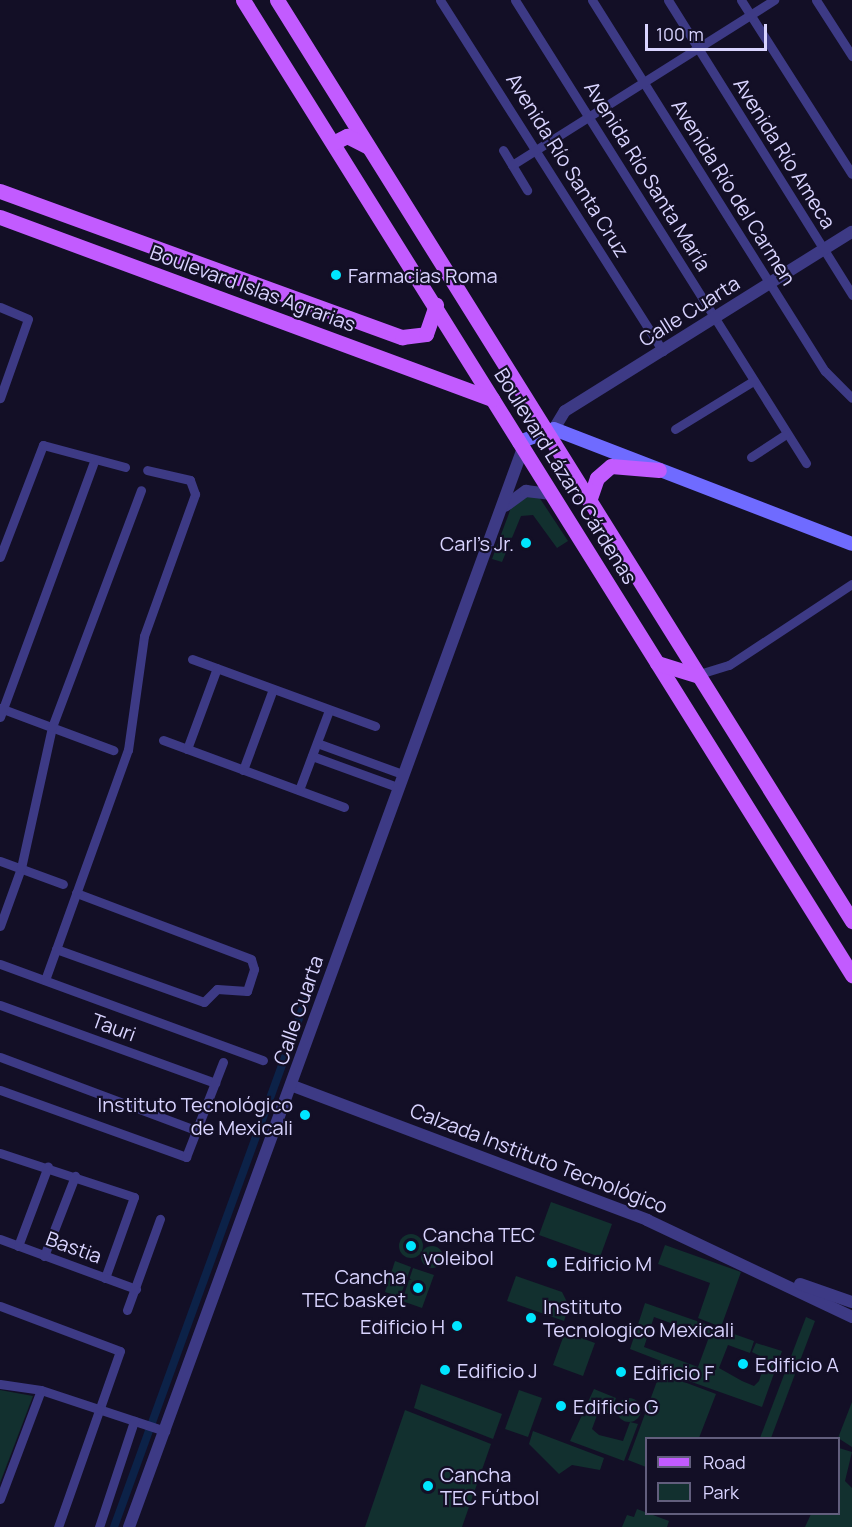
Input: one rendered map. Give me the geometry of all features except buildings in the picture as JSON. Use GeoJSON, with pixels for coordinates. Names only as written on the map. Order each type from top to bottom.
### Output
{"type":"FeatureCollection","features":[{"type":"Feature","properties":{"kind":"main road","name":"Boulevard Lázaro Cárdenas"},"geometry":{"type":"LineString","coordinates":[[243,0],[436,305],[657,663],[764,830],[852,975]]}},
{"type":"Feature","properties":{"kind":"main road","name":"Boulevard Lázaro Cárdenas"},"geometry":{"type":"LineString","coordinates":[[280,1],[369,147],[549,429],[589,501],[708,696],[852,921]]}},
{"type":"Feature","properties":{"kind":"main road"},"geometry":{"type":"LineString","coordinates":[[333,143],[347,136],[369,147]]}},
{"type":"Feature","properties":{"kind":"main road","name":"Boulevard Islas Agrarias"},"geometry":{"type":"LineString","coordinates":[[0,191],[409,338],[426,334],[436,305]]}},
{"type":"Feature","properties":{"kind":"main road"},"geometry":{"type":"LineString","coordinates":[[0,198],[17,197]]}},
{"type":"Feature","properties":{"kind":"main road","name":"Boulevard Islas Agrarias"},"geometry":{"type":"LineString","coordinates":[[0,217],[492,399]]}},
{"type":"Feature","properties":{"kind":"main road"},"geometry":{"type":"LineString","coordinates":[[186,285],[198,282],[254,300],[260,293],[257,284]]}},
{"type":"Feature","properties":{"kind":"main road"},"geometry":{"type":"LineString","coordinates":[[521,445],[549,429],[852,544]]}},
{"type":"Feature","properties":{"kind":"main road"},"geometry":{"type":"LineString","coordinates":[[589,501],[597,478],[611,466],[659,470]]}},
{"type":"Feature","properties":{"kind":"main road"},"geometry":{"type":"LineString","coordinates":[[657,663],[696,675]]}},
{"type":"Feature","properties":{"kind":"main road"},"geometry":{"type":"LineString","coordinates":[[674,690],[708,696]]}},
{"type":"Feature","properties":{"kind":"main road"},"geometry":{"type":"LineString","coordinates":[[764,830],[780,830],[789,821]]}},
{"type":"Feature","properties":{"kind":"street","name":"Avenida Río Santa Cruz"},"geometry":{"type":"LineString","coordinates":[[440,0],[663,351]]}},
{"type":"Feature","properties":{"kind":"street","name":"Avenida Río Santa María"},"geometry":{"type":"LineString","coordinates":[[515,0],[717,318],[753,381],[806,463]]}},
{"type":"Feature","properties":{"kind":"street","name":"Avenida Río del Carmen"},"geometry":{"type":"LineString","coordinates":[[592,0],[825,371],[852,398]]}},
{"type":"Feature","properties":{"kind":"street","name":"Avenida Río Ameca"},"geometry":{"type":"LineString","coordinates":[[668,0],[852,295]]}},
{"type":"Feature","properties":{"kind":"street"},"geometry":{"type":"LineString","coordinates":[[741,0],[852,174]]}},
{"type":"Feature","properties":{"kind":"street"},"geometry":{"type":"LineString","coordinates":[[512,165],[774,0]]}},
{"type":"Feature","properties":{"kind":"street"},"geometry":{"type":"LineString","coordinates":[[816,0],[852,56]]}},
{"type":"Feature","properties":{"kind":"street"},"geometry":{"type":"LineString","coordinates":[[503,150],[527,190]]}},
{"type":"Feature","properties":{"kind":"street"},"geometry":{"type":"LineString","coordinates":[[842,158],[852,152]]}},
{"type":"Feature","properties":{"kind":"street","name":"Calle Cuarta"},"geometry":{"type":"LineString","coordinates":[[549,429],[565,411],[852,232]]}},
{"type":"Feature","properties":{"kind":"street"},"geometry":{"type":"LineString","coordinates":[[0,307],[28,319],[0,398]]}},
{"type":"Feature","properties":{"kind":"street"},"geometry":{"type":"LineString","coordinates":[[675,429],[753,381]]}},
{"type":"Feature","properties":{"kind":"street"},"geometry":{"type":"LineString","coordinates":[[751,457],[786,434]]}},
{"type":"Feature","properties":{"kind":"street"},"geometry":{"type":"LineString","coordinates":[[0,558],[43,445],[94,461],[125,466]]}},
{"type":"Feature","properties":{"kind":"street","name":"Calle Cuarta"},"geometry":{"type":"LineString","coordinates":[[129,1527],[161,1430],[293,1086],[397,787],[505,507],[521,445]]}},
{"type":"Feature","properties":{"kind":"street"},"geometry":{"type":"LineString","coordinates":[[94,461],[1,712],[52,727],[113,750]]}},
{"type":"Feature","properties":{"kind":"street"},"geometry":{"type":"LineString","coordinates":[[45,980],[128,750],[144,636],[195,494],[190,480],[147,470]]}},
{"type":"Feature","properties":{"kind":"street"},"geometry":{"type":"LineString","coordinates":[[0,926],[21,868],[52,727],[141,490]]}},
{"type":"Feature","properties":{"kind":"street"},"geometry":{"type":"LineString","coordinates":[[505,507],[526,491],[552,494]]}},
{"type":"Feature","properties":{"kind":"street"},"geometry":{"type":"LineString","coordinates":[[696,675],[729,665],[852,584]]}},
{"type":"Feature","properties":{"kind":"street"},"geometry":{"type":"LineString","coordinates":[[192,658],[375,726]]}},
{"type":"Feature","properties":{"kind":"street"},"geometry":{"type":"LineString","coordinates":[[187,749],[217,668]]}},
{"type":"Feature","properties":{"kind":"street"},"geometry":{"type":"LineString","coordinates":[[243,770],[273,689]]}},
{"type":"Feature","properties":{"kind":"street"},"geometry":{"type":"LineString","coordinates":[[299,790],[329,710]]}},
{"type":"Feature","properties":{"kind":"street"},"geometry":{"type":"LineString","coordinates":[[163,740],[344,807]]}},
{"type":"Feature","properties":{"kind":"street"},"geometry":{"type":"LineString","coordinates":[[317,743],[402,774]]}},
{"type":"Feature","properties":{"kind":"street"},"geometry":{"type":"LineString","coordinates":[[312,756],[397,787]]}},
{"type":"Feature","properties":{"kind":"street"},"geometry":{"type":"LineString","coordinates":[[0,861],[63,884]]}},
{"type":"Feature","properties":{"kind":"street"},"geometry":{"type":"LineString","coordinates":[[56,950],[204,1002],[217,989],[247,991],[254,969],[251,959],[76,893]]}},
{"type":"Feature","properties":{"kind":"street"},"geometry":{"type":"LineString","coordinates":[[0,964],[263,1060]]}},
{"type":"Feature","properties":{"kind":"street","name":"Tauri"},"geometry":{"type":"LineString","coordinates":[[0,1005],[215,1083]]}},
{"type":"Feature","properties":{"kind":"street"},"geometry":{"type":"LineString","coordinates":[[0,1057],[198,1131]]}},
{"type":"Feature","properties":{"kind":"street"},"geometry":{"type":"LineString","coordinates":[[0,1090],[180,1156],[190,1154],[224,1062]]}},
{"type":"Feature","properties":{"kind":"street","name":"Calzada Instituto Tecnológico"},"geometry":{"type":"LineString","coordinates":[[293,1086],[635,1215],[768,1273],[852,1317]]}},
{"type":"Feature","properties":{"kind":"street"},"geometry":{"type":"LineString","coordinates":[[0,1153],[48,1166],[134,1197],[105,1278]]}},
{"type":"Feature","properties":{"kind":"street"},"geometry":{"type":"LineString","coordinates":[[18,1246],[48,1166]]}},
{"type":"Feature","properties":{"kind":"street"},"geometry":{"type":"LineString","coordinates":[[44,1256],[75,1176]]}},
{"type":"Feature","properties":{"kind":"street"},"geometry":{"type":"LineString","coordinates":[[127,1310],[160,1219]]}},
{"type":"Feature","properties":{"kind":"street","name":"Bastia"},"geometry":{"type":"LineString","coordinates":[[0,1239],[136,1289]]}},
{"type":"Feature","properties":{"kind":"street","name":"Calzada Instituto Tecnológico"},"geometry":{"type":"LineString","coordinates":[[768,1273],[852,1302]]}},
{"type":"Feature","properties":{"kind":"street"},"geometry":{"type":"LineString","coordinates":[[0,1306],[120,1351],[58,1527]]}},
{"type":"Feature","properties":{"kind":"street"},"geometry":{"type":"LineString","coordinates":[[0,1384],[41,1390],[161,1430]]}},
{"type":"Feature","properties":{"kind":"street"},"geometry":{"type":"LineString","coordinates":[[0,1499],[41,1390]]}},
{"type":"Feature","properties":{"kind":"street"},"geometry":{"type":"LineString","coordinates":[[99,1527],[137,1422]]}},
{"type":"Feature","properties":{"kind":"green space"},"geometry":{"type":"Polygon","coordinates":[[[527,495],[539,497],[568,541],[557,548],[533,515],[521,516],[502,562],[492,559],[512,505],[527,495]]]}},
{"type":"Feature","properties":{"kind":"green space"},"geometry":{"type":"Polygon","coordinates":[[[551,1202],[612,1224],[600,1257],[539,1235],[551,1202]]]}},
{"type":"Feature","properties":{"kind":"green space","name":"Cancha TEC voleibol"},"geometry":{"type":"Polygon","coordinates":[[[411,1234],[416,1235],[422,1241],[422,1251],[416,1257],[411,1258],[406,1257],[400,1251],[399,1246],[400,1241],[406,1235],[411,1234]]]}},
{"type":"Feature","properties":{"kind":"green space"},"geometry":{"type":"Polygon","coordinates":[[[665,1245],[741,1272],[721,1327],[698,1318],[710,1283],[658,1264],[665,1245]]]}},
{"type":"Feature","properties":{"kind":"green space","name":"Cancha TEC voleibol"},"geometry":{"type":"Polygon","coordinates":[[[432,1246],[440,1249],[443,1257],[440,1265],[432,1268],[424,1265],[421,1257],[424,1249],[432,1246]]]}},
{"type":"Feature","properties":{"kind":"green space","name":"Cancha TEC basket"},"geometry":{"type":"Polygon","coordinates":[[[395,1261],[411,1267],[400,1297],[385,1292],[395,1261]]]}},
{"type":"Feature","properties":{"kind":"green space","name":"Cancha TEC basket"},"geometry":{"type":"Polygon","coordinates":[[[413,1268],[434,1275],[422,1308],[402,1301],[413,1268]]]}},
{"type":"Feature","properties":{"kind":"green space"},"geometry":{"type":"Polygon","coordinates":[[[516,1276],[562,1292],[569,1306],[564,1321],[507,1301],[516,1276]]]}},
{"type":"Feature","properties":{"kind":"green space"},"geometry":{"type":"Polygon","coordinates":[[[645,1303],[754,1341],[750,1353],[728,1345],[719,1368],[754,1386],[759,1381],[766,1359],[752,1352],[756,1343],[782,1351],[762,1407],[658,1370],[661,1361],[630,1349],[645,1303]],[[654,1317],[644,1347],[698,1367],[709,1337],[654,1317]]]}},
{"type":"Feature","properties":{"kind":"green space"},"geometry":{"type":"Polygon","coordinates":[[[806,1317],[815,1321],[771,1437],[760,1437],[806,1317]]]}},
{"type":"Feature","properties":{"kind":"green space"},"geometry":{"type":"Polygon","coordinates":[[[565,1332],[595,1343],[583,1376],[553,1365],[565,1332]]]}},
{"type":"Feature","properties":{"kind":"green space"},"geometry":{"type":"Polygon","coordinates":[[[660,1373],[716,1394],[699,1437],[645,1437],[645,1467],[628,1460],[660,1373]]]}},
{"type":"Feature","properties":{"kind":"green space"},"geometry":{"type":"Polygon","coordinates":[[[421,1384],[502,1414],[493,1439],[414,1408],[421,1384]]]}},
{"type":"Feature","properties":{"kind":"green space"},"geometry":{"type":"Polygon","coordinates":[[[594,1389],[616,1398],[610,1414],[599,1410],[592,1429],[599,1435],[623,1441],[630,1422],[638,1424],[624,1461],[570,1441],[594,1389]]]}},
{"type":"Feature","properties":{"kind":"green space"},"geometry":{"type":"Polygon","coordinates":[[[0,1390],[33,1396],[0,1483],[0,1390]]]}},
{"type":"Feature","properties":{"kind":"green space"},"geometry":{"type":"Polygon","coordinates":[[[519,1390],[542,1398],[528,1437],[505,1429],[519,1390]]]}},
{"type":"Feature","properties":{"kind":"green space"},"geometry":{"type":"Polygon","coordinates":[[[629,1398],[634,1399],[640,1405],[640,1415],[634,1421],[629,1422],[624,1421],[618,1415],[617,1410],[618,1405],[624,1399],[629,1398]]]}},
{"type":"Feature","properties":{"kind":"green space"},"geometry":{"type":"Polygon","coordinates":[[[852,1402],[852,1447],[838,1437],[852,1402]]]}},
{"type":"Feature","properties":{"kind":"green space","name":"Cancha TEC Fútbol"},"geometry":{"type":"Polygon","coordinates":[[[405,1410],[491,1444],[462,1527],[365,1527],[405,1410]]]}},
{"type":"Feature","properties":{"kind":"green space"},"geometry":{"type":"Polygon","coordinates":[[[533,1431],[604,1458],[600,1470],[572,1465],[559,1474],[529,1444],[533,1431]]]}},
{"type":"Feature","properties":{"kind":"green space"},"geometry":{"type":"Polygon","coordinates":[[[840,1448],[852,1452],[845,1481],[852,1488],[852,1527],[805,1527],[811,1515],[840,1515],[840,1448]]]}},
{"type":"Feature","properties":{"kind":"green space"},"geometry":{"type":"Polygon","coordinates":[[[637,1509],[645,1512],[645,1515],[653,1515],[669,1521],[667,1527],[622,1527],[627,1515],[634,1517],[637,1509]]]}},
{"type":"Feature","properties":{"kind":"waterway"},"geometry":{"type":"LineString","coordinates":[[114,1527],[305,1002]]}},
{"type":"Feature","properties":{"kind":"place","name":"Farmacias Roma"},"geometry":{"type":"Point","coordinates":[336,275]}},
{"type":"Feature","properties":{"kind":"place","name":"Carl's Jr."},"geometry":{"type":"Point","coordinates":[526,543]}},
{"type":"Feature","properties":{"kind":"place","name":"Instituto Tecnológico de Mexicali"},"geometry":{"type":"Point","coordinates":[305,1115]}},
{"type":"Feature","properties":{"kind":"place","name":"Cancha TEC voleibol"},"geometry":{"type":"Point","coordinates":[411,1246]}},
{"type":"Feature","properties":{"kind":"place","name":"Edificio M"},"geometry":{"type":"Point","coordinates":[552,1263]}},
{"type":"Feature","properties":{"kind":"place","name":"Cancha TEC basket"},"geometry":{"type":"Point","coordinates":[418,1288]}},
{"type":"Feature","properties":{"kind":"place","name":"Instituto Tecnologico Mexicali"},"geometry":{"type":"Point","coordinates":[531,1318]}},
{"type":"Feature","properties":{"kind":"place","name":"Edificio H"},"geometry":{"type":"Point","coordinates":[457,1326]}},
{"type":"Feature","properties":{"kind":"place","name":"Edificio A"},"geometry":{"type":"Point","coordinates":[743,1364]}},
{"type":"Feature","properties":{"kind":"place","name":"Edificio J"},"geometry":{"type":"Point","coordinates":[445,1370]}},
{"type":"Feature","properties":{"kind":"place","name":"Edificio F"},"geometry":{"type":"Point","coordinates":[621,1372]}},
{"type":"Feature","properties":{"kind":"place","name":"Edificio G"},"geometry":{"type":"Point","coordinates":[561,1406]}},
{"type":"Feature","properties":{"kind":"place","name":"Cancha TEC Fútbol"},"geometry":{"type":"Point","coordinates":[428,1486]}}]}
